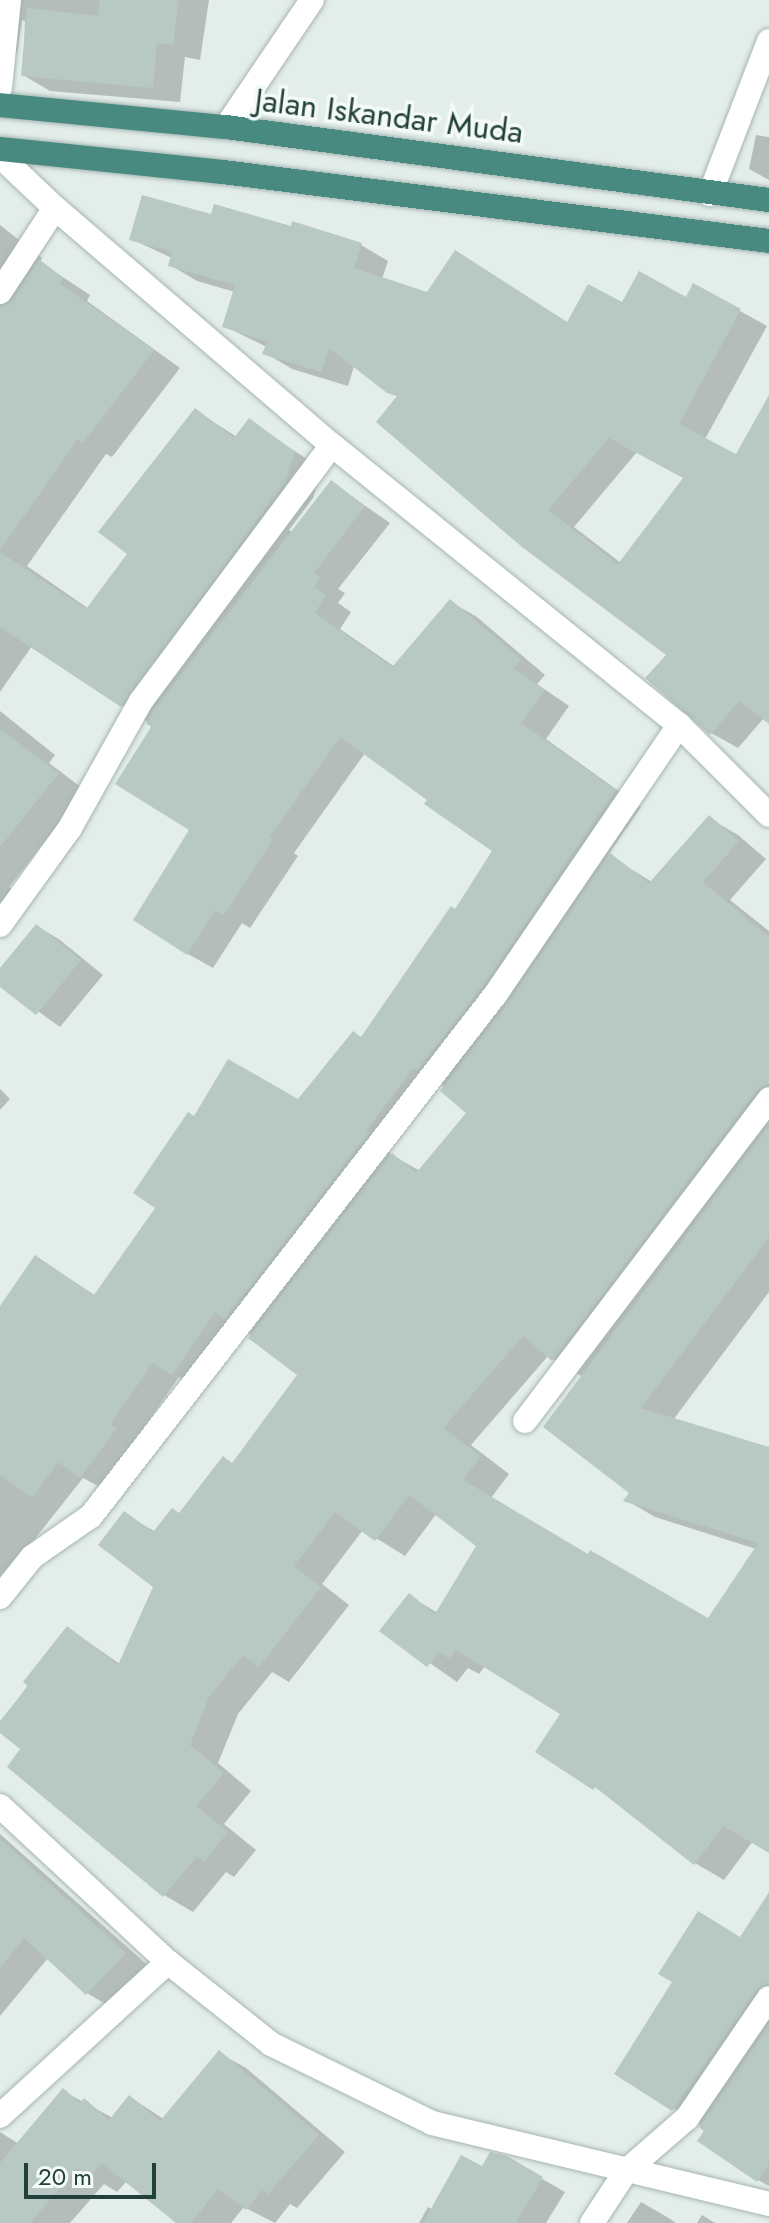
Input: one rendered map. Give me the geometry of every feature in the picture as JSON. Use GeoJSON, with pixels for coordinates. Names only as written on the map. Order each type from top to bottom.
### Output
{"type":"FeatureCollection","features":[{"type":"Feature","properties":{"kind":"highway","name":"Jalan Iskandar Muda"},"geometry":{"type":"LineString","coordinates":[[0,105],[226,127],[769,200]]}},
{"type":"Feature","properties":{"kind":"highway"},"geometry":{"type":"LineString","coordinates":[[0,149],[223,172],[769,241]]}},
{"type":"Feature","properties":{"kind":"street"},"geometry":{"type":"LineString","coordinates":[[0,87],[9,0]]}},
{"type":"Feature","properties":{"kind":"street"},"geometry":{"type":"LineString","coordinates":[[226,127],[312,0]]}},
{"type":"Feature","properties":{"kind":"street"},"geometry":{"type":"LineString","coordinates":[[710,194],[769,41]]}},
{"type":"Feature","properties":{"kind":"street"},"geometry":{"type":"LineString","coordinates":[[0,156],[55,208],[332,445],[679,725],[769,815]]}},
{"type":"Feature","properties":{"kind":"street"},"geometry":{"type":"LineString","coordinates":[[0,292],[55,208]]}},
{"type":"Feature","properties":{"kind":"street"},"geometry":{"type":"LineString","coordinates":[[0,925],[70,828],[141,701],[332,445]]}},
{"type":"Feature","properties":{"kind":"street"},"geometry":{"type":"LineString","coordinates":[[0,1597],[32,1557],[91,1516],[495,995],[679,725]]}},
{"type":"Feature","properties":{"kind":"street"},"geometry":{"type":"LineString","coordinates":[[525,1421],[769,1099]]}},
{"type":"Feature","properties":{"kind":"street"},"geometry":{"type":"LineString","coordinates":[[0,1806],[168,1962],[271,2044],[432,2123],[769,2204]]}},
{"type":"Feature","properties":{"kind":"street"},"geometry":{"type":"LineString","coordinates":[[0,2116],[168,1962]]}},
{"type":"Feature","properties":{"kind":"street"},"geometry":{"type":"LineString","coordinates":[[592,2223],[626,2171],[687,2118],[769,1998]]}},
{"type":"Feature","properties":{"kind":"building"},"geometry":{"type":"Polygon","coordinates":[[[100,0],[179,0],[173,45],[157,43],[153,88],[21,76],[27,8],[98,16],[100,0]]]}},
{"type":"Feature","properties":{"kind":"building"},"geometry":{"type":"Polygon","coordinates":[[[142,195],[211,214],[214,204],[291,226],[292,221],[362,243],[354,268],[427,292],[455,250],[567,322],[588,284],[622,302],[639,271],[686,297],[693,283],[741,309],[679,424],[736,454],[769,395],[769,724],[739,701],[710,735],[645,678],[666,655],[522,547],[376,422],[397,396],[387,393],[329,348],[321,372],[262,354],[267,342],[222,327],[235,285],[168,266],[172,252],[129,240],[142,195]],[[609,438],[548,510],[618,564],[683,478],[609,438]]]}},
{"type":"Feature","properties":{"kind":"building"},"geometry":{"type":"Polygon","coordinates":[[[39,259],[63,278],[60,284],[154,350],[83,443],[78,439],[0,550],[0,307],[13,300],[39,259]]]}},
{"type":"Feature","properties":{"kind":"building"},"geometry":{"type":"Polygon","coordinates":[[[195,408],[234,438],[249,418],[295,452],[285,482],[121,707],[0,627],[0,552],[86,609],[127,554],[98,532],[195,408]]]}},
{"type":"Feature","properties":{"kind":"building"},"geometry":{"type":"Polygon","coordinates":[[[331,480],[365,506],[314,573],[320,577],[314,587],[326,595],[315,613],[392,667],[450,599],[521,659],[513,668],[545,690],[521,723],[616,790],[483,986],[417,1071],[413,1068],[366,1131],[369,1133],[224,1320],[215,1312],[172,1375],[153,1363],[110,1424],[117,1428],[80,1478],[58,1462],[32,1498],[0,1475],[0,1306],[35,1255],[94,1295],[155,1208],[133,1193],[188,1112],[194,1116],[228,1059],[298,1099],[353,1031],[361,1037],[451,906],[455,909],[492,851],[424,804],[427,800],[340,737],[270,837],[273,839],[224,915],[215,910],[187,955],[133,920],[189,830],[115,784],[151,727],[146,723],[154,709],[331,480]]]}},
{"type":"Feature","properties":{"kind":"building"},"geometry":{"type":"Polygon","coordinates":[[[0,729],[59,773],[0,847],[0,729]]]}},
{"type":"Feature","properties":{"kind":"building"},"geometry":{"type":"Polygon","coordinates":[[[709,815],[739,841],[703,882],[769,937],[769,1084],[757,1090],[552,1361],[523,1336],[443,1428],[481,1456],[463,1480],[588,1554],[590,1550],[708,1618],[758,1543],[623,1501],[629,1493],[543,1427],[769,1124],[769,1237],[641,1408],[769,1447],[769,1853],[723,1826],[694,1865],[595,1787],[593,1790],[535,1752],[560,1714],[456,1650],[449,1659],[439,1652],[427,1667],[379,1631],[409,1593],[435,1614],[476,1546],[409,1495],[375,1541],[335,1512],[294,1566],[321,1587],[259,1667],[243,1655],[209,1697],[190,1745],[224,1773],[196,1806],[228,1832],[204,1862],[197,1856],[163,1897],[7,1767],[20,1749],[0,1733],[0,1721],[28,1686],[23,1682],[67,1626],[118,1665],[153,1587],[98,1545],[124,1511],[153,1532],[172,1508],[179,1513],[223,1456],[232,1463],[297,1375],[248,1338],[392,1153],[416,1173],[466,1113],[440,1091],[507,1004],[610,853],[649,883],[709,815]]]}},
{"type":"Feature","properties":{"kind":"building"},"geometry":{"type":"Polygon","coordinates":[[[36,924],[81,960],[36,1015],[0,987],[0,968],[36,924]]]}},
{"type":"Feature","properties":{"kind":"building"},"geometry":{"type":"Polygon","coordinates":[[[0,1839],[126,1953],[86,1995],[24,1938],[0,1968],[0,1839]]]}},
{"type":"Feature","properties":{"kind":"building"},"geometry":{"type":"Polygon","coordinates":[[[769,1892],[769,1983],[757,1990],[672,2111],[614,2074],[672,1982],[658,1974],[698,1911],[740,1937],[769,1892]]]}},
{"type":"Feature","properties":{"kind":"building"},"geometry":{"type":"Polygon","coordinates":[[[769,2025],[769,2164],[757,2182],[697,2141],[704,2131],[699,2127],[769,2025]]]}},
{"type":"Feature","properties":{"kind":"building"},"geometry":{"type":"Polygon","coordinates":[[[219,2050],[319,2135],[268,2194],[262,2190],[246,2210],[218,2189],[191,2223],[176,2223],[102,2163],[89,2178],[77,2168],[30,2223],[0,2223],[0,2163],[63,2088],[80,2103],[84,2098],[109,2120],[129,2095],[160,2121],[219,2050]]]}},
{"type":"Feature","properties":{"kind":"building"},"geometry":{"type":"Polygon","coordinates":[[[490,2152],[507,2156],[543,2177],[516,2223],[423,2223],[461,2155],[482,2166],[490,2152]]]}}]}
